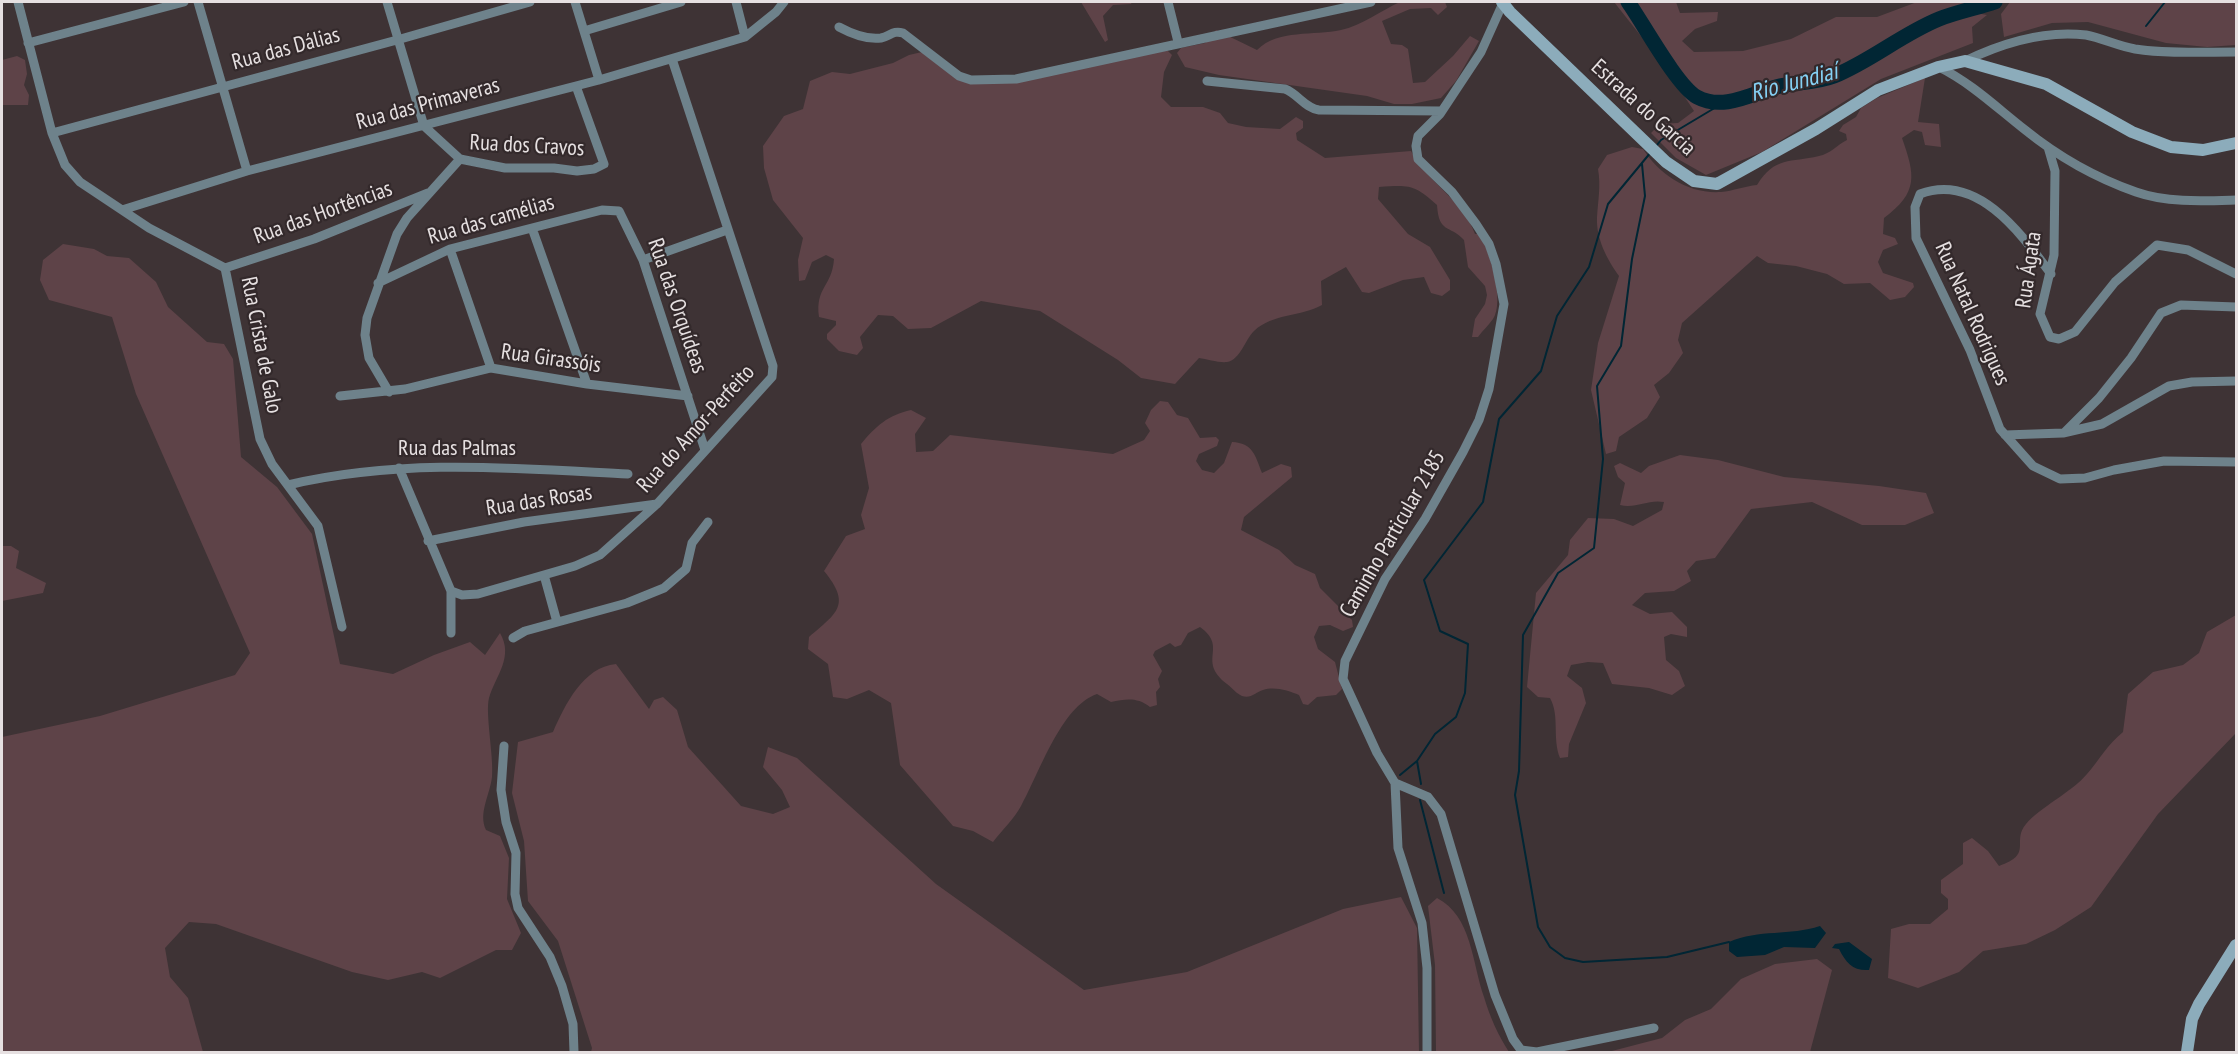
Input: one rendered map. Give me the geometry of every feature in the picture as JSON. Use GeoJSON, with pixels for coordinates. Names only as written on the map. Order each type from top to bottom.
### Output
{"type":"FeatureCollection","features":[{"type":"Feature","properties":{"kind":"street","name":"Rua Crista de Galo"},"geometry":{"type":"LineString","coordinates":[[18,2],[52,132],[59,153],[70,172],[122,210],[174,243],[225,268],[260,439],[272,464],[318,526],[342,627]]}},
{"type":"Feature","properties":{"kind":"street"},"geometry":{"type":"LineString","coordinates":[[28,43],[184,2]]}},
{"type":"Feature","properties":{"kind":"street"},"geometry":{"type":"LineString","coordinates":[[198,2],[247,171]]}},
{"type":"Feature","properties":{"kind":"street"},"geometry":{"type":"LineString","coordinates":[[387,2],[424,126],[460,159]]}},
{"type":"Feature","properties":{"kind":"street","name":"Rua das Dálias"},"geometry":{"type":"LineString","coordinates":[[52,132],[530,2]]}},
{"type":"Feature","properties":{"kind":"street"},"geometry":{"type":"LineString","coordinates":[[575,2],[599,80]]}},
{"type":"Feature","properties":{"kind":"street"},"geometry":{"type":"LineString","coordinates":[[584,31],[681,2]]}},
{"type":"Feature","properties":{"kind":"street"},"geometry":{"type":"LineString","coordinates":[[736,2],[745,37],[776,12],[784,2]]}},
{"type":"Feature","properties":{"kind":"street"},"geometry":{"type":"LineString","coordinates":[[1168,2],[1178,42]]}},
{"type":"Feature","properties":{"kind":"street"},"geometry":{"type":"LineString","coordinates":[[839,27],[867,37],[884,37],[895,32],[903,33],[958,76],[980,80],[1016,79],[1178,42],[1371,2]]}},
{"type":"Feature","properties":{"kind":"street"},"geometry":{"type":"LineString","coordinates":[[1207,81],[1285,89],[1314,109],[1442,111],[1481,52],[1503,2]]}},
{"type":"Feature","properties":{"kind":"street","name":"Estrada do Garcia"},"geometry":{"type":"LineString","coordinates":[[1503,2],[1666,162],[1694,182],[1717,184],[1756,164],[1878,90],[1938,67],[1965,61],[2046,84],[2132,132],[2171,147],[2203,150],[2236,143]]}},
{"type":"Feature","properties":{"kind":"street"},"geometry":{"type":"LineString","coordinates":[[1965,61],[1991,48],[2023,39],[2055,35],[2086,36],[2134,49],[2236,52]]}},
{"type":"Feature","properties":{"kind":"street","name":"Rua das Primaveras"},"geometry":{"type":"LineString","coordinates":[[122,210],[247,171],[599,80],[745,37]]}},
{"type":"Feature","properties":{"kind":"street","name":"Rua do Amor-Perfeito"},"geometry":{"type":"LineString","coordinates":[[451,591],[462,595],[477,594],[543,575],[600,555],[657,504],[767,385],[773,372],[672,59]]}},
{"type":"Feature","properties":{"kind":"street"},"geometry":{"type":"LineString","coordinates":[[1938,67],[1963,79],[2048,147],[2078,166],[2137,193],[2188,201],[2236,200]]}},
{"type":"Feature","properties":{"kind":"street","name":"Rua dos Cravos"},"geometry":{"type":"LineString","coordinates":[[389,392],[373,368],[366,349],[366,318],[397,234],[407,219],[460,159],[505,168],[554,168],[577,171],[594,169],[604,164],[576,86]]}},
{"type":"Feature","properties":{"kind":"street","name":"Caminho Particular 2185"},"geometry":{"type":"LineString","coordinates":[[1427,1053],[1427,968],[1422,923],[1398,848],[1395,783],[1377,753],[1343,679],[1345,661],[1385,579],[1425,519],[1479,420],[1489,389],[1504,304],[1496,264],[1489,244],[1452,192],[1418,159],[1418,136],[1442,111]]}},
{"type":"Feature","properties":{"kind":"street","name":"Rua Ágata"},"geometry":{"type":"LineString","coordinates":[[2048,147],[2055,171],[2056,207],[2051,274],[2040,314],[2050,337],[2059,339],[2075,332],[2115,282],[2157,245],[2188,250],[2236,274]]}},
{"type":"Feature","properties":{"kind":"street","name":"Rua Natal Rodrigues"},"geometry":{"type":"LineString","coordinates":[[2005,435],[1965,340],[1916,238],[1915,207],[1920,194],[1931,190],[1952,191],[1976,197],[2004,215],[2051,274]]}},
{"type":"Feature","properties":{"kind":"street","name":"Rua das Hortências"},"geometry":{"type":"LineString","coordinates":[[225,268],[314,240],[434,191]]}},
{"type":"Feature","properties":{"kind":"street","name":"Rua das camélias"},"geometry":{"type":"LineString","coordinates":[[378,283],[450,249],[602,210],[619,211]]}},
{"type":"Feature","properties":{"kind":"street","name":"Rua das Orquídeas"},"geometry":{"type":"LineString","coordinates":[[619,211],[643,260],[705,450]]}},
{"type":"Feature","properties":{"kind":"street"},"geometry":{"type":"LineString","coordinates":[[532,228],[587,384]]}},
{"type":"Feature","properties":{"kind":"street"},"geometry":{"type":"LineString","coordinates":[[643,260],[727,230]]}},
{"type":"Feature","properties":{"kind":"street"},"geometry":{"type":"LineString","coordinates":[[450,249],[491,368]]}},
{"type":"Feature","properties":{"kind":"street"},"geometry":{"type":"LineString","coordinates":[[2063,434],[2099,398],[2161,314],[2181,305],[2236,307]]}},
{"type":"Feature","properties":{"kind":"street","name":"Rua Girassóis"},"geometry":{"type":"LineString","coordinates":[[340,396],[389,392],[491,368],[587,384],[688,396]]}},
{"type":"Feature","properties":{"kind":"street"},"geometry":{"type":"LineString","coordinates":[[2005,435],[2063,434],[2102,424],[2169,386],[2192,382],[2236,381]]}},
{"type":"Feature","properties":{"kind":"street"},"geometry":{"type":"LineString","coordinates":[[2005,435],[2034,466],[2060,479],[2085,478],[2164,461],[2236,462]]}},
{"type":"Feature","properties":{"kind":"street","name":"Rua das Palmas"},"geometry":{"type":"LineString","coordinates":[[288,485],[347,473],[457,466],[628,474]]}},
{"type":"Feature","properties":{"kind":"street"},"geometry":{"type":"LineString","coordinates":[[399,468],[451,591],[451,633]]}},
{"type":"Feature","properties":{"kind":"street","name":"Rua das Rosas"},"geometry":{"type":"LineString","coordinates":[[428,541],[534,520],[657,504]]}},
{"type":"Feature","properties":{"kind":"street"},"geometry":{"type":"LineString","coordinates":[[513,638],[525,631],[627,603],[658,591],[675,581],[689,563],[696,534],[708,522]]}},
{"type":"Feature","properties":{"kind":"street"},"geometry":{"type":"LineString","coordinates":[[543,575],[557,622]]}},
{"type":"Feature","properties":{"kind":"street"},"geometry":{"type":"LineString","coordinates":[[504,746],[502,801],[516,853],[515,894],[518,908],[550,957],[562,986],[573,1024],[574,1053]]}},
{"type":"Feature","properties":{"kind":"street"},"geometry":{"type":"LineString","coordinates":[[1395,783],[1428,797],[1441,814],[1495,995],[1513,1039],[1521,1050],[1537,1052],[1654,1028]]}},
{"type":"Feature","properties":{"kind":"street"},"geometry":{"type":"LineString","coordinates":[[2187,1053],[2192,1019],[2236,945]]}},
{"type":"Feature","properties":{"kind":"shaded area"},"geometry":{"type":"Polygon","coordinates":[[[1081,2],[1132,2],[1131,4],[1113,5],[1103,16],[1108,40],[1105,42],[1081,2]]]}},
{"type":"Feature","properties":{"kind":"shaded area"},"geometry":{"type":"Polygon","coordinates":[[[1400,2],[1445,2],[1447,7],[1438,15],[1431,8],[1410,9],[1382,21],[1391,44],[1402,45],[1408,49],[1413,83],[1425,82],[1453,56],[1470,36],[1479,41],[1456,81],[1441,98],[1412,104],[1394,104],[1367,96],[1219,75],[1185,67],[1177,53],[1181,48],[1205,43],[1216,30],[1257,50],[1266,43],[1286,36],[1349,28],[1400,2]]]}},
{"type":"Feature","properties":{"kind":"shaded area"},"geometry":{"type":"Polygon","coordinates":[[[1614,2],[1676,2],[1680,13],[1718,12],[1717,21],[1695,29],[1682,41],[1694,52],[1743,51],[1791,39],[1836,17],[1877,17],[1917,2],[1971,2],[1955,9],[1987,15],[1972,27],[1973,43],[1881,79],[1762,152],[1706,175],[1676,158],[1651,133],[1660,124],[1678,123],[1694,111],[1663,64],[1614,2]]]}},
{"type":"Feature","properties":{"kind":"shaded area"},"geometry":{"type":"Polygon","coordinates":[[[2010,2],[2236,2],[2236,45],[2207,47],[2166,43],[2088,22],[2052,23],[2004,37],[2001,14],[2010,2]]]}},
{"type":"Feature","properties":{"kind":"shaded area"},"geometry":{"type":"Polygon","coordinates":[[[1167,50],[1172,55],[1164,72],[1161,97],[1171,107],[1203,107],[1220,113],[1228,123],[1246,127],[1280,129],[1296,117],[1303,121],[1303,128],[1296,133],[1297,140],[1325,158],[1411,151],[1426,172],[1462,211],[1475,234],[1479,234],[1488,252],[1497,289],[1496,311],[1493,319],[1478,337],[1472,337],[1475,319],[1485,304],[1487,295],[1485,286],[1468,267],[1464,240],[1442,225],[1437,205],[1429,198],[1411,187],[1397,186],[1379,187],[1378,199],[1408,234],[1430,247],[1450,280],[1450,290],[1442,296],[1431,293],[1424,277],[1403,280],[1369,293],[1362,292],[1346,267],[1321,281],[1322,305],[1262,325],[1254,331],[1239,354],[1232,360],[1220,362],[1199,358],[1175,384],[1141,378],[1118,360],[1040,311],[981,301],[931,328],[908,329],[893,316],[878,315],[860,337],[863,348],[857,355],[839,351],[827,339],[827,334],[836,325],[836,321],[819,317],[818,307],[821,293],[833,268],[834,259],[826,255],[812,262],[805,280],[799,281],[798,260],[803,238],[773,200],[764,168],[763,146],[784,116],[803,109],[810,81],[832,72],[850,74],[893,63],[909,55],[922,52],[957,79],[1014,83],[1167,50]]]}},
{"type":"Feature","properties":{"kind":"shaded area"},"geometry":{"type":"Polygon","coordinates":[[[17,56],[25,60],[27,74],[24,85],[29,95],[28,105],[2,105],[2,60],[17,56]]]}},
{"type":"Feature","properties":{"kind":"shaded area"},"geometry":{"type":"Polygon","coordinates":[[[1925,78],[1918,122],[1939,124],[1941,147],[1925,145],[1922,132],[1914,130],[1902,138],[1910,162],[1911,182],[1909,191],[1903,200],[1884,218],[1883,234],[1895,238],[1898,244],[1883,250],[1878,262],[1883,273],[1913,283],[1914,287],[1905,297],[1890,300],[1870,283],[1844,284],[1827,274],[1796,266],[1768,263],[1757,256],[1682,323],[1678,340],[1683,353],[1669,373],[1654,385],[1660,397],[1647,418],[1619,437],[1616,451],[1606,454],[1591,390],[1598,343],[1619,276],[1603,248],[1597,225],[1598,169],[1607,155],[1632,147],[1643,149],[1666,175],[1697,190],[1721,192],[1757,185],[1770,169],[1777,165],[1823,155],[1830,151],[1847,140],[1846,134],[1839,131],[1843,125],[1856,117],[1861,108],[1877,98],[1925,78]]]}},
{"type":"Feature","properties":{"kind":"shaded area"},"geometry":{"type":"Polygon","coordinates":[[[63,244],[94,249],[107,256],[129,258],[156,282],[168,307],[207,342],[224,344],[233,359],[241,457],[277,487],[312,534],[340,664],[393,674],[434,655],[470,642],[485,655],[500,633],[504,642],[505,658],[488,705],[492,777],[483,817],[486,830],[500,836],[509,858],[507,899],[521,933],[512,950],[496,950],[440,978],[422,972],[388,980],[352,972],[216,924],[189,922],[165,948],[170,977],[188,998],[203,1052],[2,1052],[2,737],[100,716],[235,675],[250,653],[136,394],[112,317],[49,300],[40,280],[43,260],[63,244]]]}},
{"type":"Feature","properties":{"kind":"shaded area"},"geometry":{"type":"Polygon","coordinates":[[[1160,401],[1168,402],[1177,415],[1188,418],[1200,438],[1216,437],[1219,440],[1217,446],[1199,454],[1196,461],[1202,470],[1214,473],[1224,463],[1232,442],[1245,445],[1252,451],[1262,473],[1281,464],[1291,467],[1292,477],[1244,517],[1241,530],[1279,550],[1295,565],[1315,574],[1320,588],[1352,620],[1353,627],[1343,631],[1330,625],[1319,626],[1314,637],[1318,649],[1335,662],[1342,689],[1336,695],[1317,697],[1308,705],[1303,704],[1299,695],[1277,689],[1263,690],[1248,697],[1242,696],[1218,676],[1212,661],[1212,641],[1200,627],[1188,633],[1181,645],[1175,647],[1170,643],[1155,651],[1153,655],[1162,671],[1158,679],[1160,687],[1156,692],[1157,705],[1150,707],[1131,700],[1111,702],[1097,694],[1084,701],[1072,712],[1052,743],[1018,811],[993,842],[973,831],[953,826],[900,765],[891,703],[869,690],[847,699],[833,697],[828,664],[808,649],[809,637],[838,608],[837,592],[824,571],[846,536],[865,529],[861,515],[869,488],[861,444],[883,422],[911,410],[926,418],[915,434],[916,452],[933,451],[950,435],[1113,454],[1144,440],[1150,431],[1145,423],[1151,410],[1160,401]]]}},
{"type":"Feature","properties":{"kind":"shaded area"},"geometry":{"type":"Polygon","coordinates":[[[1680,455],[1718,460],[1784,477],[1926,493],[1934,513],[1905,525],[1862,525],[1812,502],[1751,509],[1715,558],[1696,561],[1687,571],[1691,581],[1674,591],[1645,593],[1632,605],[1650,614],[1672,612],[1687,627],[1687,637],[1671,634],[1664,637],[1666,660],[1679,671],[1685,686],[1672,695],[1649,688],[1612,684],[1603,663],[1588,662],[1571,665],[1567,676],[1582,688],[1586,703],[1569,744],[1568,757],[1560,758],[1556,743],[1555,712],[1550,698],[1538,697],[1527,687],[1536,593],[1568,555],[1570,540],[1588,518],[1614,519],[1633,526],[1662,510],[1664,502],[1620,505],[1625,483],[1618,477],[1614,466],[1620,463],[1641,473],[1649,466],[1680,455]]]}},
{"type":"Feature","properties":{"kind":"shaded area"},"geometry":{"type":"Polygon","coordinates":[[[2,546],[11,546],[19,551],[16,568],[46,583],[43,593],[2,601],[2,546]]]}},
{"type":"Feature","properties":{"kind":"shaded area"},"geometry":{"type":"Polygon","coordinates":[[[2236,615],[2236,733],[2158,814],[2091,907],[2055,930],[2026,944],[1983,951],[1959,972],[1918,988],[1888,978],[1891,929],[1909,924],[1930,924],[1948,909],[1948,899],[1941,893],[1941,880],[1963,864],[1963,843],[1972,838],[1988,851],[1999,866],[2016,857],[2020,847],[2020,836],[2026,824],[2081,781],[2112,742],[2123,732],[2128,694],[2153,672],[2183,665],[2199,653],[2207,632],[2236,615]]]}},
{"type":"Feature","properties":{"kind":"shaded area"},"geometry":{"type":"Polygon","coordinates":[[[616,664],[649,709],[654,700],[663,697],[677,710],[688,747],[741,806],[773,814],[790,807],[782,790],[763,767],[768,747],[797,758],[936,884],[1084,990],[1187,972],[1343,909],[1401,897],[1417,928],[1419,1052],[591,1052],[592,1048],[558,941],[528,901],[524,841],[512,793],[518,742],[553,732],[563,710],[585,680],[594,672],[616,664]]]}},
{"type":"Feature","properties":{"kind":"shaded area"},"geometry":{"type":"Polygon","coordinates":[[[1437,898],[1449,906],[1464,928],[1489,1012],[1509,1052],[1436,1052],[1435,965],[1428,906],[1437,898]]]}},
{"type":"Feature","properties":{"kind":"shaded area"},"geometry":{"type":"Polygon","coordinates":[[[1817,959],[1832,970],[1810,1052],[1608,1052],[1662,1038],[1685,1020],[1711,1009],[1741,979],[1775,964],[1817,959]]]}},
{"type":"Feature","properties":{"kind":"water"},"geometry":{"type":"Polygon","coordinates":[[[1820,926],[1826,933],[1815,948],[1784,947],[1765,955],[1737,957],[1729,951],[1729,942],[1740,938],[1820,926]]]}},
{"type":"Feature","properties":{"kind":"water"},"geometry":{"type":"Polygon","coordinates":[[[1849,942],[1872,959],[1869,970],[1854,967],[1847,962],[1839,949],[1832,948],[1835,944],[1849,942]]]}},
{"type":"Feature","properties":{"kind":"waterway","name":"Rio Jundiaí"},"geometry":{"type":"LineString","coordinates":[[1628,2],[1689,91],[1707,101],[1717,102],[1737,100],[1776,87],[1834,76],[1861,63],[1925,25],[1995,2]]}},
{"type":"Feature","properties":{"kind":"waterway"},"geometry":{"type":"LineString","coordinates":[[2146,26],[2165,2]]}},
{"type":"Feature","properties":{"kind":"waterway"},"geometry":{"type":"LineString","coordinates":[[1657,145],[1661,140],[1723,103]]}},
{"type":"Feature","properties":{"kind":"waterway"},"geometry":{"type":"LineString","coordinates":[[1400,775],[1417,761],[1435,734],[1456,717],[1465,693],[1468,644],[1440,631],[1424,580],[1483,502],[1499,419],[1541,371],[1557,316],[1589,267],[1608,204],[1651,152]]}},
{"type":"Feature","properties":{"kind":"waterway"},"geometry":{"type":"LineString","coordinates":[[1642,164],[1645,196],[1632,259],[1621,346],[1597,386],[1603,459],[1594,548],[1558,573],[1523,635],[1519,771],[1515,795],[1538,927],[1550,947],[1565,958],[1583,962],[1667,957],[1729,942]]}},
{"type":"Feature","properties":{"kind":"waterway"},"geometry":{"type":"LineString","coordinates":[[1417,761],[1421,784]]}},
{"type":"Feature","properties":{"kind":"waterway"},"geometry":{"type":"LineString","coordinates":[[1420,800],[1444,893]]}}]}
